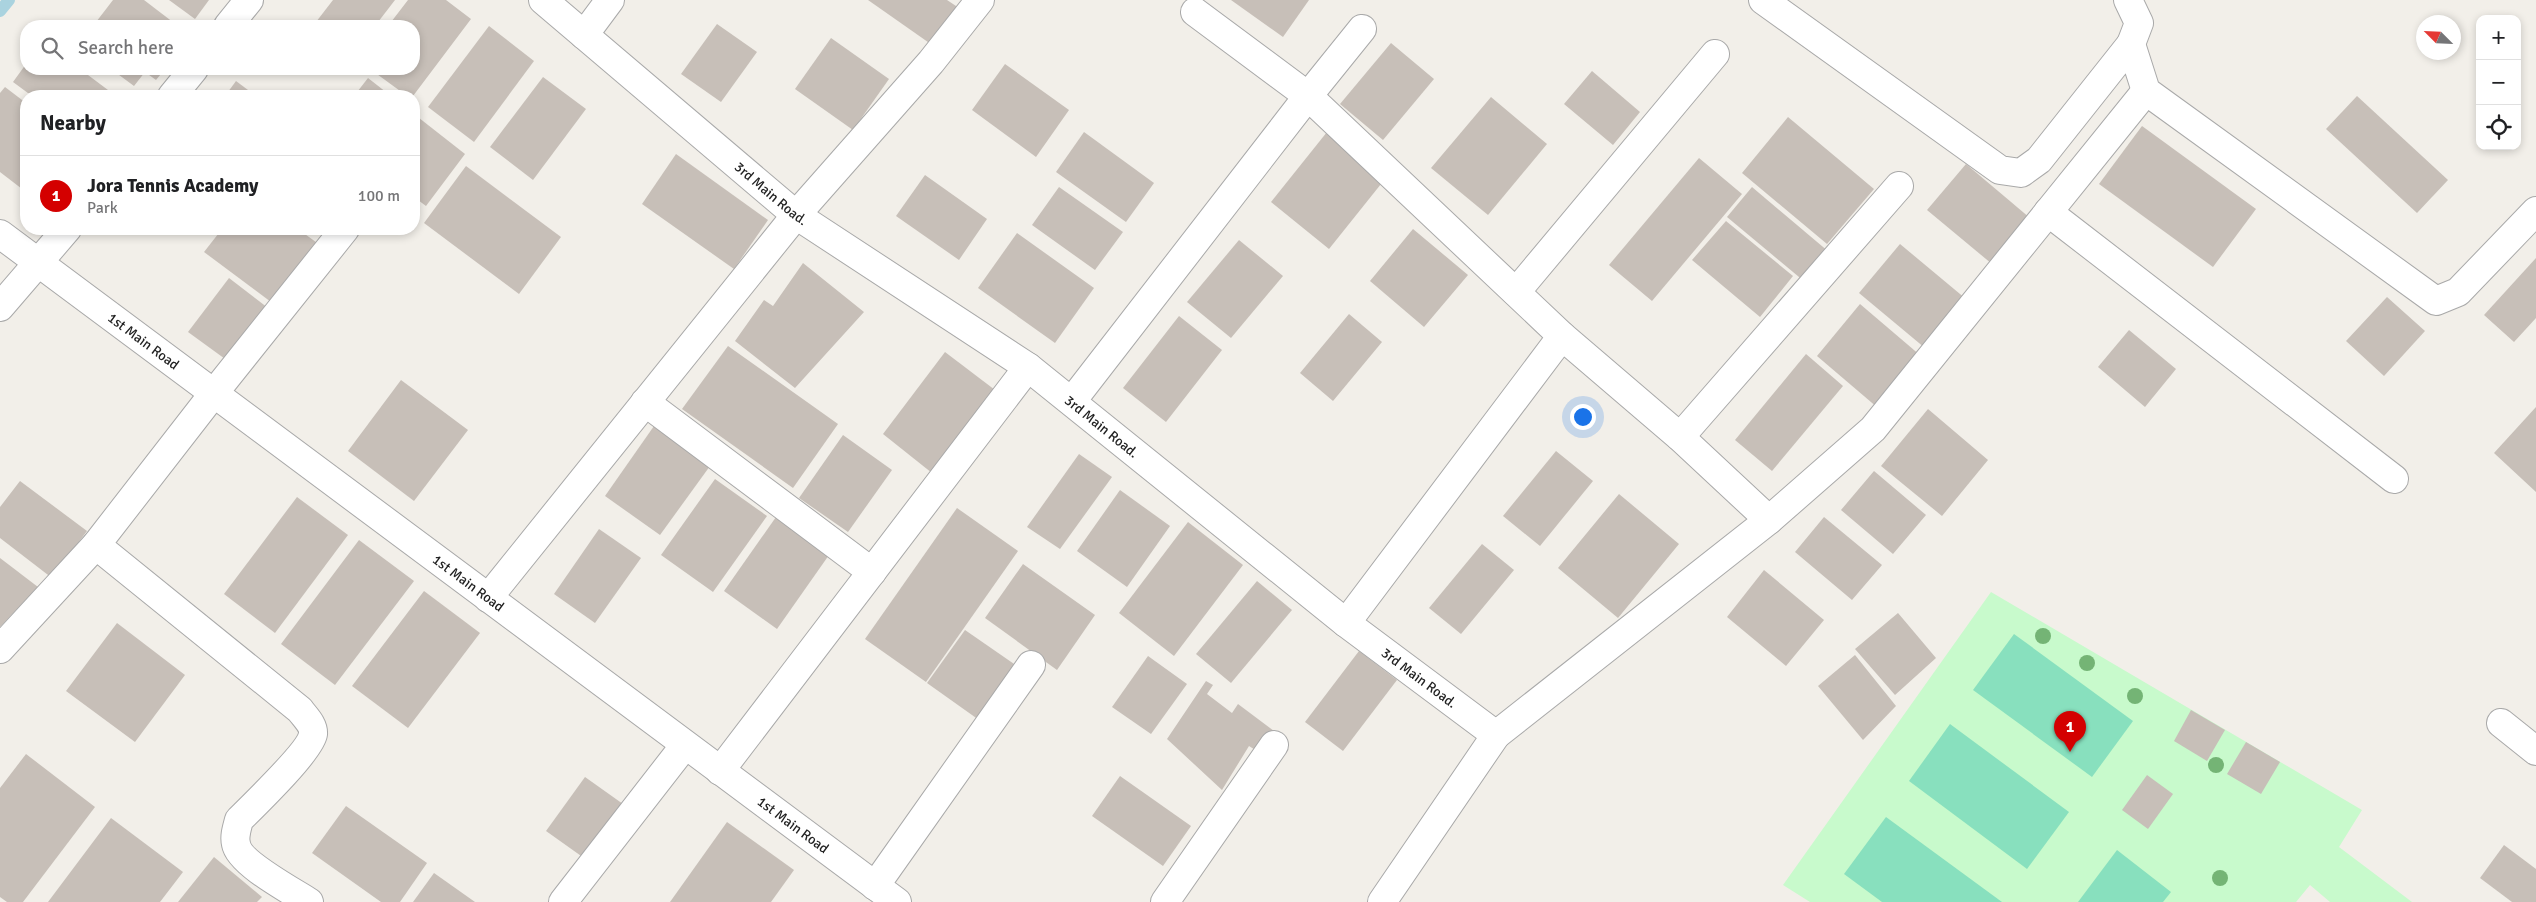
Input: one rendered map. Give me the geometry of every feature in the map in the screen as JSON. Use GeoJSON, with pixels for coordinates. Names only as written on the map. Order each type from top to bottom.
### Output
{"type":"FeatureCollection","features":[{"type":"Feature","properties":{"kind":"street"},"geometry":{"type":"LineString","coordinates":[[233,20],[248,0]]}},
{"type":"Feature","properties":{"kind":"street","name":"3rd Main Road."},"geometry":{"type":"LineString","coordinates":[[543,0],[796,215],[1028,367],[1346,624],[1496,735]]}},
{"type":"Feature","properties":{"kind":"street"},"geometry":{"type":"LineString","coordinates":[[584,35],[610,0]]}},
{"type":"Feature","properties":{"kind":"street"},"geometry":{"type":"LineString","coordinates":[[488,598],[796,215],[931,62],[980,0]]}},
{"type":"Feature","properties":{"kind":"street"},"geometry":{"type":"LineString","coordinates":[[1763,0],[2000,170],[2021,173],[2039,160],[2131,44],[2139,22],[2128,0]]}},
{"type":"Feature","properties":{"kind":"street"},"geometry":{"type":"LineString","coordinates":[[1196,12],[1308,96],[1562,336],[1680,437],[1769,520]]}},
{"type":"Feature","properties":{"kind":"street"},"geometry":{"type":"LineString","coordinates":[[1072,402],[1362,28]]}},
{"type":"Feature","properties":{"kind":"street"},"geometry":{"type":"LineString","coordinates":[[2131,44],[2146,91],[2436,301],[2458,292],[2536,211]]}},
{"type":"Feature","properties":{"kind":"street"},"geometry":{"type":"LineString","coordinates":[[1516,292],[1715,54]]}},
{"type":"Feature","properties":{"kind":"street"},"geometry":{"type":"LineString","coordinates":[[177,90],[189,75]]}},
{"type":"Feature","properties":{"kind":"street"},"geometry":{"type":"LineString","coordinates":[[1382,902],[1496,735],[1769,520],[1874,429],[2146,91]]}},
{"type":"Feature","properties":{"kind":"street"},"geometry":{"type":"LineString","coordinates":[[1680,437],[1899,186]]}},
{"type":"Feature","properties":{"kind":"street"},"geometry":{"type":"LineString","coordinates":[[2048,212],[2394,479]]}},
{"type":"Feature","properties":{"kind":"street","name":"1st Main Road"},"geometry":{"type":"LineString","coordinates":[[0,234],[897,902]]}},
{"type":"Feature","properties":{"kind":"street"},"geometry":{"type":"LineString","coordinates":[[0,307],[62,235]]}},
{"type":"Feature","properties":{"kind":"street"},"geometry":{"type":"LineString","coordinates":[[0,649],[96,545],[340,235]]}},
{"type":"Feature","properties":{"kind":"street"},"geometry":{"type":"LineString","coordinates":[[1346,624],[1562,336]]}},
{"type":"Feature","properties":{"kind":"street"},"geometry":{"type":"LineString","coordinates":[[720,771],[1028,367]]}},
{"type":"Feature","properties":{"kind":"street"},"geometry":{"type":"LineString","coordinates":[[645,402],[872,572]]}},
{"type":"Feature","properties":{"kind":"street"},"geometry":{"type":"LineString","coordinates":[[96,545],[300,710],[310,724],[313,734],[305,749],[239,820],[236,833],[236,845],[243,858],[309,902]]}},
{"type":"Feature","properties":{"kind":"street"},"geometry":{"type":"LineString","coordinates":[[875,886],[1031,665]]}},
{"type":"Feature","properties":{"kind":"street"},"geometry":{"type":"LineString","coordinates":[[2500,723],[2536,752]]}},
{"type":"Feature","properties":{"kind":"street"},"geometry":{"type":"LineString","coordinates":[[563,902],[685,745]]}},
{"type":"Feature","properties":{"kind":"street"},"geometry":{"type":"LineString","coordinates":[[1164,902],[1274,745]]}},
{"type":"Feature","properties":{"kind":"green space"},"geometry":{"type":"Polygon","coordinates":[[[1991,592],[2362,810],[2339,847],[2412,902],[2330,902],[2310,885],[2296,902],[1810,902],[1783,885],[1991,592]]]}},
{"type":"Feature","properties":{"kind":"green space"},"geometry":{"type":"Polygon","coordinates":[[[2014,634],[2133,721],[2092,777],[1973,690],[2014,634]]]}},
{"type":"Feature","properties":{"kind":"green space"},"geometry":{"type":"Polygon","coordinates":[[[1950,724],[2069,812],[2027,869],[1909,781],[1950,724]]]}},
{"type":"Feature","properties":{"kind":"green space"},"geometry":{"type":"Polygon","coordinates":[[[1886,817],[2002,902],[1882,902],[1844,874],[1886,817]]]}},
{"type":"Feature","properties":{"kind":"green space"},"geometry":{"type":"Polygon","coordinates":[[[2117,850],[2171,892],[2163,902],[2078,902],[2117,850]]]}},
{"type":"Feature","properties":{"kind":"building"},"geometry":{"type":"Polygon","coordinates":[[[113,0],[144,0],[170,20],[98,20],[113,0]]]}},
{"type":"Feature","properties":{"kind":"building"},"geometry":{"type":"Polygon","coordinates":[[[169,0],[209,0],[195,19],[169,0]]]}},
{"type":"Feature","properties":{"kind":"building"},"geometry":{"type":"Polygon","coordinates":[[[333,0],[395,0],[380,20],[318,20],[333,0]]]}},
{"type":"Feature","properties":{"kind":"building"},"geometry":{"type":"Polygon","coordinates":[[[408,0],[446,0],[471,19],[418,90],[399,90],[378,75],[420,75],[420,20],[393,20],[408,0]]]}},
{"type":"Feature","properties":{"kind":"building"},"geometry":{"type":"Polygon","coordinates":[[[868,0],[947,0],[962,10],[935,47],[868,0]]]}},
{"type":"Feature","properties":{"kind":"building"},"geometry":{"type":"Polygon","coordinates":[[[1231,0],[1309,0],[1283,37],[1231,0]]]}},
{"type":"Feature","properties":{"kind":"building"},"geometry":{"type":"Polygon","coordinates":[[[717,24],[757,52],[721,102],[681,74],[717,24]]]}},
{"type":"Feature","properties":{"kind":"building"},"geometry":{"type":"Polygon","coordinates":[[[489,26],[534,61],[474,142],[428,107],[489,26]]]}},
{"type":"Feature","properties":{"kind":"building"},"geometry":{"type":"Polygon","coordinates":[[[831,38],[889,79],[853,130],[795,89],[831,38]]]}},
{"type":"Feature","properties":{"kind":"building"},"geometry":{"type":"Polygon","coordinates":[[[1391,43],[1434,79],[1383,140],[1340,104],[1391,43]]]}},
{"type":"Feature","properties":{"kind":"building"},"geometry":{"type":"Polygon","coordinates":[[[1005,64],[1069,110],[1036,157],[972,110],[1005,64]]]}},
{"type":"Feature","properties":{"kind":"building"},"geometry":{"type":"Polygon","coordinates":[[[1592,71],[1640,112],[1613,145],[1564,104],[1592,71]]]}},
{"type":"Feature","properties":{"kind":"building"},"geometry":{"type":"Polygon","coordinates":[[[20,72],[20,75],[88,75],[108,90],[24,90],[13,82],[20,72]]]}},
{"type":"Feature","properties":{"kind":"building"},"geometry":{"type":"Polygon","coordinates":[[[119,75],[143,75],[134,86],[119,75]]]}},
{"type":"Feature","properties":{"kind":"building"},"geometry":{"type":"Polygon","coordinates":[[[149,75],[160,75],[156,80],[149,75]]]}},
{"type":"Feature","properties":{"kind":"building"},"geometry":{"type":"Polygon","coordinates":[[[543,77],[586,109],[533,180],[490,147],[543,77]]]}},
{"type":"Feature","properties":{"kind":"building"},"geometry":{"type":"Polygon","coordinates":[[[368,78],[383,90],[359,90],[368,78]]]}},
{"type":"Feature","properties":{"kind":"building"},"geometry":{"type":"Polygon","coordinates":[[[236,81],[248,90],[229,90],[236,81]]]}},
{"type":"Feature","properties":{"kind":"building"},"geometry":{"type":"Polygon","coordinates":[[[5,87],[20,98],[20,187],[0,172],[0,93],[5,87]]]}},
{"type":"Feature","properties":{"kind":"building"},"geometry":{"type":"Polygon","coordinates":[[[2357,96],[2448,180],[2417,213],[2326,129],[2357,96]]]}},
{"type":"Feature","properties":{"kind":"building"},"geometry":{"type":"Polygon","coordinates":[[[1491,97],[1547,144],[1488,215],[1431,168],[1491,97]]]}},
{"type":"Feature","properties":{"kind":"building"},"geometry":{"type":"Polygon","coordinates":[[[1788,117],[1874,189],[1827,244],[1742,173],[1788,117]]]}},
{"type":"Feature","properties":{"kind":"building"},"geometry":{"type":"Polygon","coordinates":[[[420,119],[465,154],[426,206],[420,202],[420,119]]]}},
{"type":"Feature","properties":{"kind":"building"},"geometry":{"type":"Polygon","coordinates":[[[2142,126],[2256,209],[2213,267],[2099,184],[2142,126]]]}},
{"type":"Feature","properties":{"kind":"building"},"geometry":{"type":"Polygon","coordinates":[[[1084,132],[1154,183],[1126,222],[1056,172],[1084,132]]]}},
{"type":"Feature","properties":{"kind":"building"},"geometry":{"type":"Polygon","coordinates":[[[1327,132],[1385,179],[1329,249],[1271,202],[1327,132]]]}},
{"type":"Feature","properties":{"kind":"building"},"geometry":{"type":"Polygon","coordinates":[[[676,154],[768,220],[734,269],[642,204],[676,154]]]}},
{"type":"Feature","properties":{"kind":"building"},"geometry":{"type":"Polygon","coordinates":[[[1699,158],[1742,194],[1652,301],[1609,265],[1699,158]]]}},
{"type":"Feature","properties":{"kind":"building"},"geometry":{"type":"Polygon","coordinates":[[[1966,164],[2030,218],[1992,264],[1927,210],[1966,164]]]}},
{"type":"Feature","properties":{"kind":"building"},"geometry":{"type":"Polygon","coordinates":[[[466,166],[561,237],[519,294],[424,223],[466,166]]]}},
{"type":"Feature","properties":{"kind":"building"},"geometry":{"type":"Polygon","coordinates":[[[925,175],[987,219],[959,260],[896,216],[925,175]]]}},
{"type":"Feature","properties":{"kind":"building"},"geometry":{"type":"Polygon","coordinates":[[[1059,187],[1123,232],[1095,270],[1032,225],[1059,187]]]}},
{"type":"Feature","properties":{"kind":"building"},"geometry":{"type":"Polygon","coordinates":[[[1752,187],[1829,252],[1805,282],[1727,217],[1752,187]]]}},
{"type":"Feature","properties":{"kind":"building"},"geometry":{"type":"Polygon","coordinates":[[[1726,221],[1793,276],[1760,317],[1692,260],[1726,221]]]}},
{"type":"Feature","properties":{"kind":"building"},"geometry":{"type":"Polygon","coordinates":[[[1413,229],[1468,275],[1424,327],[1370,281],[1413,229]]]}},
{"type":"Feature","properties":{"kind":"building"},"geometry":{"type":"Polygon","coordinates":[[[1017,233],[1094,288],[1055,343],[978,288],[1017,233]]]}},
{"type":"Feature","properties":{"kind":"building"},"geometry":{"type":"Polygon","coordinates":[[[217,235],[306,235],[320,245],[275,305],[204,252],[217,235]]]}},
{"type":"Feature","properties":{"kind":"building"},"geometry":{"type":"Polygon","coordinates":[[[1239,240],[1283,276],[1231,338],[1187,302],[1239,240]]]}},
{"type":"Feature","properties":{"kind":"building"},"geometry":{"type":"Polygon","coordinates":[[[1900,244],[1966,299],[1925,348],[1859,293],[1900,244]]]}},
{"type":"Feature","properties":{"kind":"building"},"geometry":{"type":"Polygon","coordinates":[[[2536,258],[2536,318],[2514,342],[2484,315],[2536,258]]]}},
{"type":"Feature","properties":{"kind":"building"},"geometry":{"type":"Polygon","coordinates":[[[803,263],[864,312],[795,388],[735,341],[764,300],[773,306],[803,263]]]}},
{"type":"Feature","properties":{"kind":"building"},"geometry":{"type":"Polygon","coordinates":[[[229,278],[272,311],[232,364],[188,332],[229,278]]]}},
{"type":"Feature","properties":{"kind":"building"},"geometry":{"type":"Polygon","coordinates":[[[2387,297],[2425,331],[2384,376],[2346,341],[2387,297]]]}},
{"type":"Feature","properties":{"kind":"building"},"geometry":{"type":"Polygon","coordinates":[[[1860,304],[1921,356],[1878,408],[1817,356],[1860,304]]]}},
{"type":"Feature","properties":{"kind":"building"},"geometry":{"type":"Polygon","coordinates":[[[1349,314],[1382,342],[1333,401],[1300,373],[1349,314]]]}},
{"type":"Feature","properties":{"kind":"building"},"geometry":{"type":"Polygon","coordinates":[[[1179,316],[1222,350],[1166,422],[1123,388],[1179,316]]]}},
{"type":"Feature","properties":{"kind":"building"},"geometry":{"type":"Polygon","coordinates":[[[2129,330],[2176,369],[2145,407],[2098,367],[2129,330]]]}},
{"type":"Feature","properties":{"kind":"building"},"geometry":{"type":"Polygon","coordinates":[[[728,346],[838,424],[793,488],[682,409],[728,346]]]}},
{"type":"Feature","properties":{"kind":"building"},"geometry":{"type":"Polygon","coordinates":[[[945,352],[995,390],[932,473],[883,434],[945,352]]]}},
{"type":"Feature","properties":{"kind":"building"},"geometry":{"type":"Polygon","coordinates":[[[1806,354],[1843,386],[1772,471],[1735,440],[1806,354]]]}},
{"type":"Feature","properties":{"kind":"building"},"geometry":{"type":"Polygon","coordinates":[[[401,380],[468,430],[414,501],[348,451],[401,380]]]}},
{"type":"Feature","properties":{"kind":"building"},"geometry":{"type":"Polygon","coordinates":[[[2536,407],[2536,492],[2494,453],[2536,407]]]}},
{"type":"Feature","properties":{"kind":"building"},"geometry":{"type":"Polygon","coordinates":[[[1928,409],[1988,460],[1942,516],[1881,466],[1928,409]]]}},
{"type":"Feature","properties":{"kind":"building"},"geometry":{"type":"Polygon","coordinates":[[[654,426],[710,466],[660,535],[605,496],[654,426]]]}},
{"type":"Feature","properties":{"kind":"building"},"geometry":{"type":"Polygon","coordinates":[[[843,435],[892,470],[848,532],[799,498],[843,435]]]}},
{"type":"Feature","properties":{"kind":"building"},"geometry":{"type":"Polygon","coordinates":[[[1556,451],[1593,481],[1540,546],[1503,516],[1556,451]]]}},
{"type":"Feature","properties":{"kind":"building"},"geometry":{"type":"Polygon","coordinates":[[[1079,454],[1112,477],[1060,549],[1027,527],[1079,454]]]}},
{"type":"Feature","properties":{"kind":"building"},"geometry":{"type":"Polygon","coordinates":[[[1874,471],[1926,515],[1893,554],[1841,510],[1874,471]]]}},
{"type":"Feature","properties":{"kind":"building"},"geometry":{"type":"Polygon","coordinates":[[[715,479],[767,516],[713,592],[661,555],[715,479]]]}},
{"type":"Feature","properties":{"kind":"building"},"geometry":{"type":"Polygon","coordinates":[[[20,481],[87,531],[52,578],[0,538],[0,507],[20,481]]]}},
{"type":"Feature","properties":{"kind":"building"},"geometry":{"type":"Polygon","coordinates":[[[1120,490],[1170,526],[1127,587],[1077,551],[1120,490]]]}},
{"type":"Feature","properties":{"kind":"building"},"geometry":{"type":"Polygon","coordinates":[[[1619,494],[1679,544],[1618,618],[1558,568],[1619,494]]]}},
{"type":"Feature","properties":{"kind":"building"},"geometry":{"type":"Polygon","coordinates":[[[297,497],[348,535],[275,633],[224,594],[297,497]]]}},
{"type":"Feature","properties":{"kind":"building"},"geometry":{"type":"Polygon","coordinates":[[[957,508],[1018,551],[926,682],[865,639],[957,508]]]}},
{"type":"Feature","properties":{"kind":"building"},"geometry":{"type":"Polygon","coordinates":[[[776,517],[829,555],[777,629],[724,591],[776,517]]]}},
{"type":"Feature","properties":{"kind":"building"},"geometry":{"type":"Polygon","coordinates":[[[1824,517],[1882,565],[1852,600],[1795,552],[1824,517]]]}},
{"type":"Feature","properties":{"kind":"building"},"geometry":{"type":"Polygon","coordinates":[[[1188,522],[1243,565],[1174,656],[1119,613],[1188,522]]]}},
{"type":"Feature","properties":{"kind":"building"},"geometry":{"type":"Polygon","coordinates":[[[599,529],[641,558],[595,623],[554,594],[599,529]]]}},
{"type":"Feature","properties":{"kind":"building"},"geometry":{"type":"Polygon","coordinates":[[[359,540],[414,581],[335,685],[281,644],[359,540]]]}},
{"type":"Feature","properties":{"kind":"building"},"geometry":{"type":"Polygon","coordinates":[[[1482,544],[1514,570],[1461,634],[1429,608],[1482,544]]]}},
{"type":"Feature","properties":{"kind":"building"},"geometry":{"type":"Polygon","coordinates":[[[0,558],[38,587],[0,627],[0,558]]]}},
{"type":"Feature","properties":{"kind":"building"},"geometry":{"type":"Polygon","coordinates":[[[1023,564],[1095,615],[1057,670],[985,618],[1023,564]]]}},
{"type":"Feature","properties":{"kind":"building"},"geometry":{"type":"Polygon","coordinates":[[[1764,570],[1824,620],[1786,666],[1727,617],[1764,570]]]}},
{"type":"Feature","properties":{"kind":"building"},"geometry":{"type":"Polygon","coordinates":[[[1257,581],[1292,610],[1231,683],[1196,654],[1257,581]]]}},
{"type":"Feature","properties":{"kind":"building"},"geometry":{"type":"Polygon","coordinates":[[[424,591],[480,633],[408,728],[352,686],[424,591]]]}},
{"type":"Feature","properties":{"kind":"building"},"geometry":{"type":"Polygon","coordinates":[[[1898,613],[1936,658],[1895,695],[1855,649],[1898,613]]]}},
{"type":"Feature","properties":{"kind":"building"},"geometry":{"type":"Polygon","coordinates":[[[117,623],[185,675],[135,742],[66,691],[117,623]]]}},
{"type":"Feature","properties":{"kind":"building"},"geometry":{"type":"Polygon","coordinates":[[[965,630],[1017,666],[979,720],[927,683],[965,630]]]}},
{"type":"Feature","properties":{"kind":"building"},"geometry":{"type":"Polygon","coordinates":[[[1359,651],[1397,680],[1343,751],[1305,722],[1359,651]]]}},
{"type":"Feature","properties":{"kind":"building"},"geometry":{"type":"Polygon","coordinates":[[[1855,655],[1896,706],[1863,740],[1818,686],[1855,655]]]}},
{"type":"Feature","properties":{"kind":"building"},"geometry":{"type":"Polygon","coordinates":[[[1148,656],[1187,684],[1151,734],[1112,707],[1148,656]]]}},
{"type":"Feature","properties":{"kind":"building"},"geometry":{"type":"Polygon","coordinates":[[[1206,681],[1213,685],[1207,694],[1232,713],[1238,704],[1274,731],[1260,753],[1249,746],[1222,790],[1167,739],[1206,681]]]}},
{"type":"Feature","properties":{"kind":"building"},"geometry":{"type":"Polygon","coordinates":[[[2191,710],[2225,730],[2207,761],[2174,741],[2191,710]]]}},
{"type":"Feature","properties":{"kind":"building"},"geometry":{"type":"Polygon","coordinates":[[[2246,742],[2280,762],[2261,794],[2227,774],[2246,742]]]}},
{"type":"Feature","properties":{"kind":"building"},"geometry":{"type":"Polygon","coordinates":[[[26,754],[95,807],[23,902],[7,902],[0,897],[0,788],[26,754]]]}},
{"type":"Feature","properties":{"kind":"building"},"geometry":{"type":"Polygon","coordinates":[[[2147,775],[2173,794],[2148,829],[2122,810],[2147,775]]]}},
{"type":"Feature","properties":{"kind":"building"},"geometry":{"type":"Polygon","coordinates":[[[1120,776],[1191,826],[1163,866],[1092,816],[1120,776]]]}},
{"type":"Feature","properties":{"kind":"building"},"geometry":{"type":"Polygon","coordinates":[[[585,777],[623,804],[584,858],[546,831],[585,777]]]}},
{"type":"Feature","properties":{"kind":"building"},"geometry":{"type":"Polygon","coordinates":[[[346,806],[427,863],[400,902],[381,902],[312,853],[346,806]]]}},
{"type":"Feature","properties":{"kind":"building"},"geometry":{"type":"Polygon","coordinates":[[[111,818],[183,872],[160,902],[48,902],[111,818]]]}},
{"type":"Feature","properties":{"kind":"building"},"geometry":{"type":"Polygon","coordinates":[[[727,822],[794,870],[771,902],[670,902],[727,822]]]}},
{"type":"Feature","properties":{"kind":"building"},"geometry":{"type":"Polygon","coordinates":[[[2504,845],[2536,869],[2536,902],[2512,902],[2480,878],[2504,845]]]}},
{"type":"Feature","properties":{"kind":"building"},"geometry":{"type":"Polygon","coordinates":[[[214,857],[262,897],[257,902],[178,902],[214,857]]]}},
{"type":"Feature","properties":{"kind":"building"},"geometry":{"type":"Polygon","coordinates":[[[434,873],[475,902],[413,902],[434,873]]]}},
{"type":"Feature","properties":{"kind":"waterway"},"geometry":{"type":"LineString","coordinates":[[0,11],[9,0]]}},
{"type":"Feature","properties":{"kind":"place","name":"Jora Tennis Academy"},"geometry":{"type":"Point","coordinates":[2070,752]}}]}
